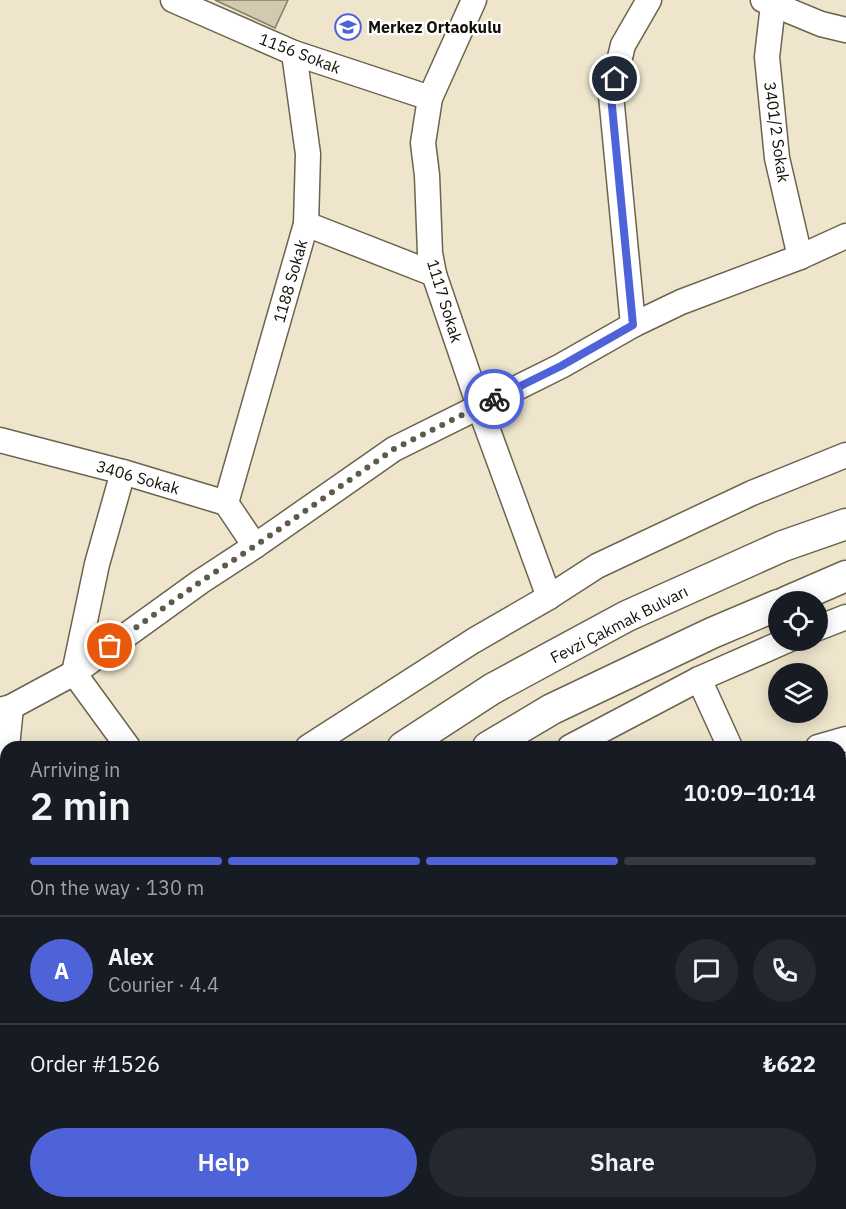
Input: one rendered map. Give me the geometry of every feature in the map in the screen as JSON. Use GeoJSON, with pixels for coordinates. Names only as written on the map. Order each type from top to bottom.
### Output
{"type":"FeatureCollection","features":[{"type":"Feature","properties":{"kind":"main road","name":"Fevzi Çakmak Bulvarı"},"geometry":{"type":"LineString","coordinates":[[412,741],[492,689],[627,616],[783,546],[846,524]]}},
{"type":"Feature","properties":{"kind":"main road"},"geometry":{"type":"LineString","coordinates":[[811,591],[846,576]]}},
{"type":"Feature","properties":{"kind":"main road"},"geometry":{"type":"LineString","coordinates":[[498,741],[552,709],[768,608]]}},
{"type":"Feature","properties":{"kind":"street","name":"1156 Sokak"},"geometry":{"type":"LineString","coordinates":[[173,0],[294,53],[430,98]]}},
{"type":"Feature","properties":{"kind":"street","name":"1117 Sokak"},"geometry":{"type":"LineString","coordinates":[[474,0],[430,98],[423,143],[427,175],[430,253],[434,274],[479,406],[549,597]]}},
{"type":"Feature","properties":{"kind":"street"},"geometry":{"type":"LineString","coordinates":[[633,325],[611,96],[623,45],[649,0]]}},
{"type":"Feature","properties":{"kind":"street"},"geometry":{"type":"LineString","coordinates":[[768,2],[821,24],[846,30]]}},
{"type":"Feature","properties":{"kind":"street","name":"3401/2 Sokak"},"geometry":{"type":"LineString","coordinates":[[768,2],[767,57],[777,158],[800,257]]}},
{"type":"Feature","properties":{"kind":"street","name":"1188 Sokak"},"geometry":{"type":"LineString","coordinates":[[226,503],[306,224],[308,154],[294,53]]}},
{"type":"Feature","properties":{"kind":"street"},"geometry":{"type":"LineString","coordinates":[[306,224],[434,274]]}},
{"type":"Feature","properties":{"kind":"street"},"geometry":{"type":"LineString","coordinates":[[7,741],[5,708],[74,672],[394,449],[561,366],[633,325],[681,302],[800,257],[846,236]]}},
{"type":"Feature","properties":{"kind":"street","name":"3406 Sokak"},"geometry":{"type":"LineString","coordinates":[[0,440],[123,472],[226,503]]}},
{"type":"Feature","properties":{"kind":"street"},"geometry":{"type":"LineString","coordinates":[[317,741],[473,641],[597,566],[752,493],[846,455]]}},
{"type":"Feature","properties":{"kind":"street"},"geometry":{"type":"LineString","coordinates":[[123,472],[98,564],[74,672],[124,741]]}},
{"type":"Feature","properties":{"kind":"street"},"geometry":{"type":"LineString","coordinates":[[226,503],[255,546]]}},
{"type":"Feature","properties":{"kind":"street"},"geometry":{"type":"LineString","coordinates":[[828,624],[846,616]]}},
{"type":"Feature","properties":{"kind":"street"},"geometry":{"type":"LineString","coordinates":[[581,741],[699,679],[768,649]]}},
{"type":"Feature","properties":{"kind":"street"},"geometry":{"type":"LineString","coordinates":[[699,679],[727,741]]}},
{"type":"Feature","properties":{"kind":"building"},"geometry":{"type":"Polygon","coordinates":[[[215,0],[288,0],[275,28],[215,0]]]}},
{"type":"Feature","properties":{"kind":"way so far"},"geometry":{"type":"LineString","coordinates":[[110,646],[394,449],[494,399]]}},
{"type":"Feature","properties":{"kind":"place","name":"Merkez Ortaokulu"},"geometry":{"type":"Point","coordinates":[348,27]}},
{"type":"Feature","properties":{"kind":"route"},"geometry":{"type":"LineString","coordinates":[[494,399],[561,366],[633,325],[611,96],[615,79]]}}]}
